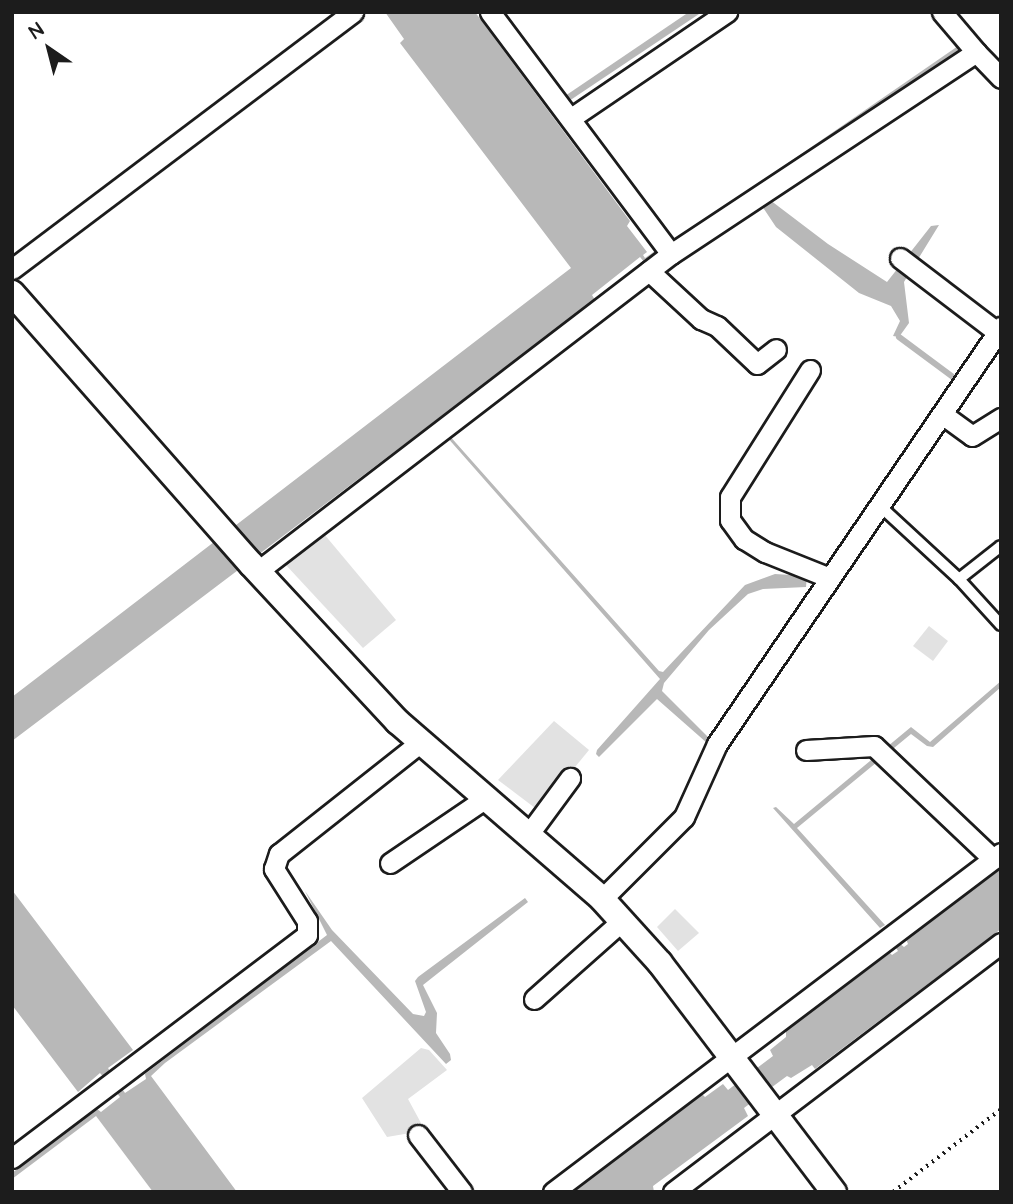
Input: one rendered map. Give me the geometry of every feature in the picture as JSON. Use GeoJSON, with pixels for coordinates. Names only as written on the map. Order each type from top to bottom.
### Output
{"type":"FeatureCollection","features":[{"type":"Feature","properties":{"kind":"street"},"geometry":{"type":"LineString","coordinates":[[12,269],[353,12]]}},
{"type":"Feature","properties":{"kind":"street"},"geometry":{"type":"LineString","coordinates":[[490,12],[671,254]]}},
{"type":"Feature","properties":{"kind":"street"},"geometry":{"type":"LineString","coordinates":[[571,118],[727,12]]}},
{"type":"Feature","properties":{"kind":"street"},"geometry":{"type":"LineString","coordinates":[[942,12],[1001,78]]}},
{"type":"Feature","properties":{"kind":"street"},"geometry":{"type":"LineString","coordinates":[[255,567],[671,254],[976,52]]}},
{"type":"Feature","properties":{"kind":"street"},"geometry":{"type":"LineString","coordinates":[[602,899],[684,817],[717,744],[999,330],[900,258]]}},
{"type":"Feature","properties":{"kind":"street"},"geometry":{"type":"LineString","coordinates":[[649,271],[701,319],[717,326],[757,364],[776,349]]}},
{"type":"Feature","properties":{"kind":"street"},"geometry":{"type":"LineString","coordinates":[[12,293],[255,567],[398,722],[602,899],[660,963],[834,1192]]}},
{"type":"Feature","properties":{"kind":"street"},"geometry":{"type":"LineString","coordinates":[[810,370],[730,497],[730,520],[744,539],[765,552],[830,578]]}},
{"type":"Feature","properties":{"kind":"street"},"geometry":{"type":"LineString","coordinates":[[942,414],[972,436],[1001,418]]}},
{"type":"Feature","properties":{"kind":"street"},"geometry":{"type":"LineString","coordinates":[[12,1158],[307,935],[307,921],[274,869],[279,854],[421,742]]}},
{"type":"Feature","properties":{"kind":"street"},"geometry":{"type":"LineString","coordinates":[[553,1192],[997,856],[874,746],[806,750]]}},
{"type":"Feature","properties":{"kind":"street"},"geometry":{"type":"LineString","coordinates":[[528,835],[570,778]]}},
{"type":"Feature","properties":{"kind":"street"},"geometry":{"type":"LineString","coordinates":[[390,863],[486,798]]}},
{"type":"Feature","properties":{"kind":"street"},"geometry":{"type":"LineString","coordinates":[[534,999],[622,922]]}},
{"type":"Feature","properties":{"kind":"street"},"geometry":{"type":"LineString","coordinates":[[673,1192],[772,1109],[1001,943]]}},
{"type":"Feature","properties":{"kind":"street"},"geometry":{"type":"LineString","coordinates":[[418,1135],[462,1192]]}},
{"type":"Feature","properties":{"kind":"lane"},"geometry":{"type":"LineString","coordinates":[[880,506],[959,579],[1001,625]]}},
{"type":"Feature","properties":{"kind":"lane"},"geometry":{"type":"LineString","coordinates":[[959,579],[1001,546]]}},
{"type":"Feature","properties":{"kind":"path"},"geometry":{"type":"LineString","coordinates":[[893,1192],[1001,1109]]}},
{"type":"Feature","properties":{"kind":"shaded area"},"geometry":{"type":"Polygon","coordinates":[[[385,12],[475,12],[630,221],[627,226],[647,252],[643,255],[645,258],[655,251],[657,253],[645,263],[640,257],[592,295],[595,300],[12,741],[12,697],[571,268],[400,43],[404,39],[385,12]]]}},
{"type":"Feature","properties":{"kind":"shaded area"},"geometry":{"type":"Polygon","coordinates":[[[689,12],[702,12],[569,101],[565,96],[689,12]]]}},
{"type":"Feature","properties":{"kind":"shaded area"},"geometry":{"type":"Polygon","coordinates":[[[961,44],[964,48],[675,241],[961,44]]]}},
{"type":"Feature","properties":{"kind":"shaded area"},"geometry":{"type":"Polygon","coordinates":[[[770,200],[828,244],[887,282],[931,226],[939,225],[904,282],[909,323],[899,337],[893,336],[900,321],[891,306],[859,293],[776,227],[762,206],[770,200]]]}},
{"type":"Feature","properties":{"kind":"shaded area"},"geometry":{"type":"Polygon","coordinates":[[[448,434],[659,671],[663,672],[745,585],[775,574],[807,576],[806,587],[763,589],[748,594],[709,630],[664,683],[662,691],[709,738],[707,743],[657,699],[599,757],[596,754],[660,679],[446,436],[448,434]]]}},
{"type":"Feature","properties":{"kind":"shaded area"},"geometry":{"type":"Polygon","coordinates":[[[324,534],[396,620],[363,648],[285,564],[324,534]]]}},
{"type":"Feature","properties":{"kind":"shaded area"},"geometry":{"type":"Polygon","coordinates":[[[929,626],[948,641],[933,661],[913,646],[929,626]]]}},
{"type":"Feature","properties":{"kind":"shaded area"},"geometry":{"type":"Polygon","coordinates":[[[1001,681],[1001,687],[933,747],[927,746],[911,734],[797,828],[885,925],[880,928],[773,808],[776,807],[794,824],[911,727],[930,742],[1001,681]]]}},
{"type":"Feature","properties":{"kind":"shaded area"},"geometry":{"type":"Polygon","coordinates":[[[554,721],[589,750],[539,811],[498,780],[554,721]]]}},
{"type":"Feature","properties":{"kind":"shaded area"},"geometry":{"type":"Polygon","coordinates":[[[1001,869],[1001,929],[815,1069],[812,1065],[791,1078],[787,1076],[744,1108],[748,1116],[653,1186],[654,1192],[572,1192],[702,1094],[705,1097],[723,1084],[728,1090],[773,1056],[770,1050],[786,1037],[786,1031],[890,953],[892,955],[898,951],[894,945],[898,942],[904,947],[908,944],[906,939],[1001,869]]]}},
{"type":"Feature","properties":{"kind":"shaded area"},"geometry":{"type":"Polygon","coordinates":[[[12,890],[133,1050],[108,1068],[125,1093],[146,1079],[145,1074],[327,935],[305,891],[332,930],[413,1014],[424,1016],[426,1012],[415,981],[418,977],[525,898],[528,902],[423,985],[437,1013],[436,1033],[450,1054],[451,1060],[446,1064],[331,941],[165,1063],[151,1076],[237,1192],[153,1192],[96,1116],[12,1179],[12,1173],[97,1109],[101,1112],[120,1097],[100,1073],[78,1092],[12,1005],[12,890]]]}},
{"type":"Feature","properties":{"kind":"shaded area"},"geometry":{"type":"Polygon","coordinates":[[[675,909],[699,933],[678,951],[657,927],[675,909]]]}},
{"type":"Feature","properties":{"kind":"shaded area"},"geometry":{"type":"Polygon","coordinates":[[[421,1048],[429,1050],[447,1070],[408,1099],[421,1123],[416,1132],[387,1137],[362,1098],[421,1048]]]}},
{"type":"Feature","properties":{"kind":"waterway"},"geometry":{"type":"LineString","coordinates":[[899,337],[957,380]]}}]}
